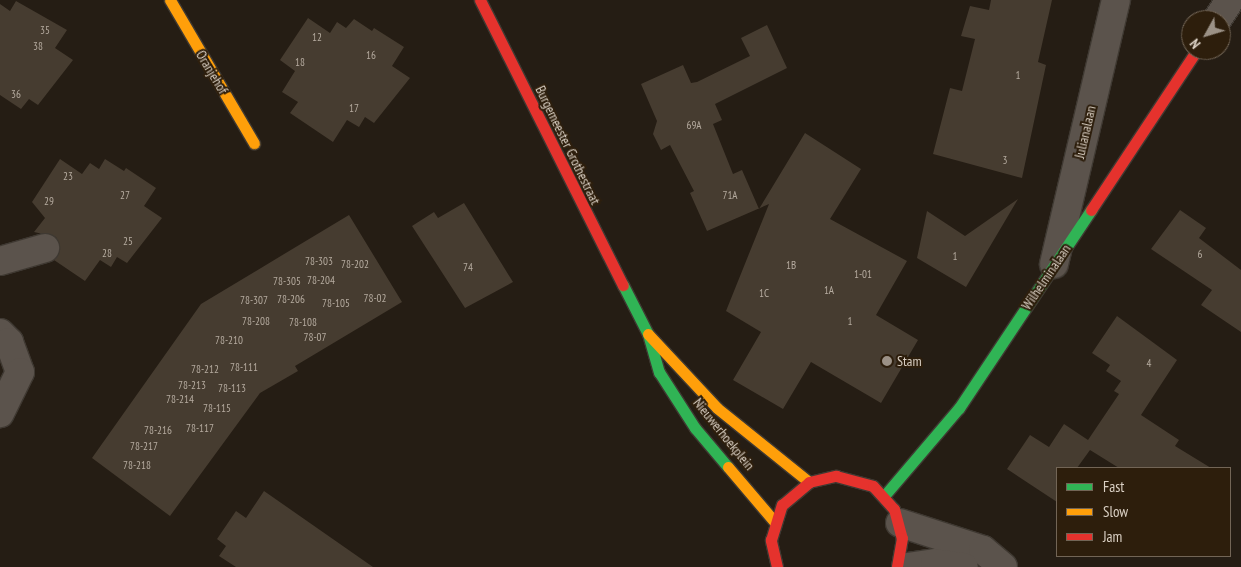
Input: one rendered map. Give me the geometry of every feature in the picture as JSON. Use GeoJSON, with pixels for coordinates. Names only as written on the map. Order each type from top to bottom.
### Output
{"type":"FeatureCollection","features":[{"type":"Feature","properties":{"kind":"main road","name":"Oranjehof"},"geometry":{"type":"LineString","coordinates":[[170,0],[254,143]]}},
{"type":"Feature","properties":{"kind":"main road","name":"Burgemeester Grothestraat"},"geometry":{"type":"LineString","coordinates":[[480,0],[630,302]]}},
{"type":"Feature","properties":{"kind":"main road","name":"Wilhelminalaan"},"geometry":{"type":"LineString","coordinates":[[884,496],[959,408],[1190,60]]}},
{"type":"Feature","properties":{"kind":"main road","name":"Nieuwerhoekplein"},"geometry":{"type":"LineString","coordinates":[[630,302],[648,334],[659,372],[695,428],[774,521]]}},
{"type":"Feature","properties":{"kind":"main road","name":"Nieuwerhoekplein"},"geometry":{"type":"LineString","coordinates":[[648,334],[717,408],[809,482]]}},
{"type":"Feature","properties":{"kind":"main road"},"geometry":{"type":"LineString","coordinates":[[777,567],[771,540],[774,521],[788,498],[809,482],[848,477],[873,486],[884,496],[900,523],[902,545],[897,567]]}},
{"type":"Feature","properties":{"kind":"street","name":"Julianalaan"},"geometry":{"type":"LineString","coordinates":[[1054,264],[1116,0]]}},
{"type":"Feature","properties":{"kind":"street"},"geometry":{"type":"LineString","coordinates":[[0,261],[45,248]]}},
{"type":"Feature","properties":{"kind":"street"},"geometry":{"type":"LineString","coordinates":[[0,334],[9,342],[20,372],[0,413]]}},
{"type":"Feature","properties":{"kind":"street"},"geometry":{"type":"LineString","coordinates":[[900,523],[983,550],[1003,567]]}},
{"type":"Feature","properties":{"kind":"street"},"geometry":{"type":"LineString","coordinates":[[906,567],[934,563],[964,567]]}},
{"type":"Feature","properties":{"kind":"building"},"geometry":{"type":"Polygon","coordinates":[[[991,0],[1052,0],[1038,62],[1046,65],[1022,178],[933,154],[950,88],[962,91],[975,39],[961,36],[970,6],[989,10],[991,0]]]}},
{"type":"Feature","properties":{"kind":"building"},"geometry":{"type":"Polygon","coordinates":[[[16,1],[67,30],[55,48],[73,60],[38,105],[29,99],[21,109],[0,95],[0,4],[10,11],[16,1]]]}},
{"type":"Feature","properties":{"kind":"building"},"geometry":{"type":"Polygon","coordinates":[[[308,18],[330,33],[337,22],[346,28],[354,19],[372,31],[374,28],[404,47],[392,66],[410,78],[374,123],[365,117],[359,127],[347,120],[333,142],[290,113],[298,102],[282,92],[295,71],[280,60],[308,18]]]}},
{"type":"Feature","properties":{"kind":"building"},"geometry":{"type":"Polygon","coordinates":[[[767,25],[787,68],[715,104],[722,120],[713,124],[733,174],[742,170],[759,208],[707,231],[690,193],[694,191],[670,145],[661,150],[653,134],[657,121],[641,84],[683,65],[691,83],[697,82],[750,56],[741,38],[767,25]]]}},
{"type":"Feature","properties":{"kind":"building"},"geometry":{"type":"Polygon","coordinates":[[[805,133],[861,169],[830,219],[907,261],[876,315],[918,340],[881,403],[811,362],[783,409],[733,380],[761,332],[726,311],[769,204],[760,208],[805,133]]]}},
{"type":"Feature","properties":{"kind":"building"},"geometry":{"type":"Polygon","coordinates":[[[60,159],[82,174],[90,163],[99,169],[105,159],[124,171],[126,168],[156,188],[144,206],[162,218],[127,263],[117,257],[111,267],[100,260],[85,281],[54,260],[60,251],[56,237],[34,232],[45,218],[32,202],[60,159]]]}},
{"type":"Feature","properties":{"kind":"building"},"geometry":{"type":"Polygon","coordinates":[[[1018,199],[966,287],[917,258],[927,211],[965,236],[1018,199]]]}},
{"type":"Feature","properties":{"kind":"building"},"geometry":{"type":"Polygon","coordinates":[[[464,203],[513,282],[465,308],[412,226],[434,212],[438,218],[464,203]]]}},
{"type":"Feature","properties":{"kind":"building"},"geometry":{"type":"Polygon","coordinates":[[[1180,210],[1206,228],[1199,238],[1241,270],[1241,332],[1201,305],[1212,290],[1151,249],[1180,210]]]}},
{"type":"Feature","properties":{"kind":"building"},"geometry":{"type":"Polygon","coordinates":[[[349,215],[402,302],[295,366],[298,371],[260,393],[170,516],[92,458],[201,304],[349,215]]]}},
{"type":"Feature","properties":{"kind":"building"},"geometry":{"type":"Polygon","coordinates":[[[1117,316],[1177,360],[1141,415],[1179,440],[1175,446],[1209,467],[1117,467],[1090,450],[1078,467],[1056,467],[1056,501],[1007,469],[1030,435],[1049,447],[1064,424],[1088,440],[1119,394],[1114,391],[1121,381],[1106,371],[1110,365],[1092,353],[1117,316]]]}},
{"type":"Feature","properties":{"kind":"building"},"geometry":{"type":"Polygon","coordinates":[[[264,491],[373,567],[236,567],[219,556],[226,546],[217,539],[236,511],[246,518],[264,491]]]}},
{"type":"Feature","properties":{"kind":"traffic: fast"},"geometry":{"type":"LineString","coordinates":[[884,496],[959,408],[1091,210]]}},
{"type":"Feature","properties":{"kind":"traffic: fast"},"geometry":{"type":"LineString","coordinates":[[623,285],[648,334],[659,372],[695,428],[728,467]]}},
{"type":"Feature","properties":{"kind":"traffic: slow"},"geometry":{"type":"LineString","coordinates":[[170,0],[254,143]]}},
{"type":"Feature","properties":{"kind":"traffic: slow"},"geometry":{"type":"LineString","coordinates":[[648,334],[717,408],[809,482]]}},
{"type":"Feature","properties":{"kind":"traffic: slow"},"geometry":{"type":"LineString","coordinates":[[728,467],[774,521]]}},
{"type":"Feature","properties":{"kind":"traffic: jam"},"geometry":{"type":"LineString","coordinates":[[480,0],[623,285]]}},
{"type":"Feature","properties":{"kind":"traffic: jam"},"geometry":{"type":"LineString","coordinates":[[1091,210],[1190,60]]}},
{"type":"Feature","properties":{"kind":"traffic: jam"},"geometry":{"type":"LineString","coordinates":[[777,567],[771,540],[782,505],[809,482],[836,476],[873,486],[894,509],[902,538],[897,567]]}},
{"type":"Feature","properties":{"kind":"place","name":"Stam"},"geometry":{"type":"Point","coordinates":[887,361]}}]}
